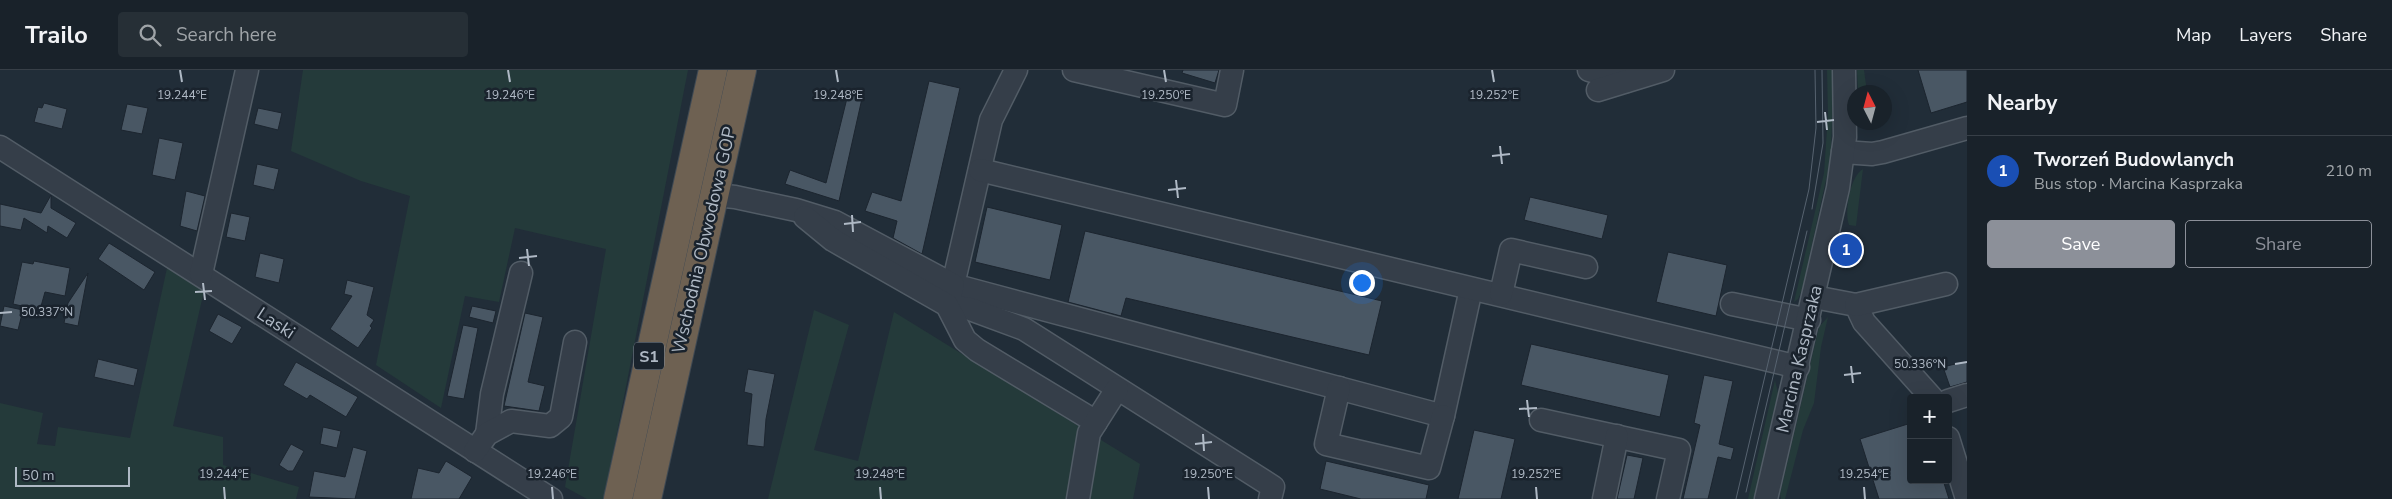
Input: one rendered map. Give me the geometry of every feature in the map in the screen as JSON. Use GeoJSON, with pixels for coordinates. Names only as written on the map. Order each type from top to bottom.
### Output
{"type":"FeatureCollection","features":[{"type":"Feature","properties":{"kind":"highway","name":"Wschodnia Obwodowa GOP"},"geometry":{"type":"LineString","coordinates":[[618,499],[713,70]]}},
{"type":"Feature","properties":{"kind":"highway","name":"Wschodnia Obwodowa GOP"},"geometry":{"type":"LineString","coordinates":[[647,499],[742,72]]}},
{"type":"Feature","properties":{"kind":"street"},"geometry":{"type":"LineString","coordinates":[[200,274],[247,70]]}},
{"type":"Feature","properties":{"kind":"street"},"geometry":{"type":"LineString","coordinates":[[1016,70],[992,120],[950,295],[965,340],[977,350],[1096,422]]}},
{"type":"Feature","properties":{"kind":"street"},"geometry":{"type":"LineString","coordinates":[[1074,70],[1225,105],[1232,70]]}},
{"type":"Feature","properties":{"kind":"street"},"geometry":{"type":"LineString","coordinates":[[1589,70],[1626,81]]}},
{"type":"Feature","properties":{"kind":"street"},"geometry":{"type":"LineString","coordinates":[[1598,90],[1659,70]]}},
{"type":"Feature","properties":{"kind":"street","name":"Marcina Kasprzaka"},"geometry":{"type":"LineString","coordinates":[[1766,499],[1809,320],[1838,188],[1844,152],[1844,70]]}},
{"type":"Feature","properties":{"kind":"street"},"geometry":{"type":"LineString","coordinates":[[1844,152],[1872,154],[1883,152],[1967,128]]}},
{"type":"Feature","properties":{"kind":"street","name":"Laski"},"geometry":{"type":"LineString","coordinates":[[0,147],[200,274],[481,442],[551,499]]}},
{"type":"Feature","properties":{"kind":"street"},"geometry":{"type":"LineString","coordinates":[[980,170],[1798,367]]}},
{"type":"Feature","properties":{"kind":"street"},"geometry":{"type":"LineString","coordinates":[[715,196],[734,197],[796,210],[835,222],[970,308],[1024,329],[1273,487],[1270,499]]}},
{"type":"Feature","properties":{"kind":"street"},"geometry":{"type":"LineString","coordinates":[[1501,294],[1511,250],[1586,267]]}},
{"type":"Feature","properties":{"kind":"street"},"geometry":{"type":"LineString","coordinates":[[481,442],[521,273]]}},
{"type":"Feature","properties":{"kind":"street"},"geometry":{"type":"LineString","coordinates":[[1814,297],[1856,304],[1946,284]]}},
{"type":"Feature","properties":{"kind":"street"},"geometry":{"type":"LineString","coordinates":[[1339,388],[1326,444],[1429,468],[1472,289]]}},
{"type":"Feature","properties":{"kind":"street"},"geometry":{"type":"LineString","coordinates":[[950,295],[1339,388],[1443,416]]}},
{"type":"Feature","properties":{"kind":"street"},"geometry":{"type":"LineString","coordinates":[[1732,304],[1809,320]]}},
{"type":"Feature","properties":{"kind":"street"},"geometry":{"type":"LineString","coordinates":[[1856,304],[1864,322],[1928,394]]}},
{"type":"Feature","properties":{"kind":"street"},"geometry":{"type":"LineString","coordinates":[[481,442],[511,421],[550,426],[561,417],[575,342]]}},
{"type":"Feature","properties":{"kind":"street"},"geometry":{"type":"LineString","coordinates":[[1078,499],[1089,433],[1117,389]]}},
{"type":"Feature","properties":{"kind":"street"},"geometry":{"type":"LineString","coordinates":[[1952,400],[1967,395]]}},
{"type":"Feature","properties":{"kind":"street"},"geometry":{"type":"LineString","coordinates":[[1541,420],[1680,450],[1668,499]]}},
{"type":"Feature","properties":{"kind":"street"},"geometry":{"type":"LineString","coordinates":[[1604,499],[1617,436]]}},
{"type":"Feature","properties":{"kind":"street"},"geometry":{"type":"LineString","coordinates":[[1948,439],[1967,499]]}},
{"type":"Feature","properties":{"kind":"green space"},"geometry":{"type":"Polygon","coordinates":[[[303,70],[688,70],[604,499],[587,499],[565,487],[606,249],[515,228],[499,302],[465,296],[441,408],[376,365],[410,196],[361,181],[291,151],[303,70]]]}},
{"type":"Feature","properties":{"kind":"green space"},"geometry":{"type":"Polygon","coordinates":[[[1827,70],[1833,70],[1831,157],[1802,290],[1798,299],[1794,302],[1824,173],[1828,114],[1827,70]]]}},
{"type":"Feature","properties":{"kind":"green space"},"geometry":{"type":"Polygon","coordinates":[[[1857,70],[1864,70],[1866,85],[1858,85],[1857,70]]]}},
{"type":"Feature","properties":{"kind":"green space"},"geometry":{"type":"Polygon","coordinates":[[[1863,169],[1856,226],[1849,225],[1847,212],[1849,195],[1858,173],[1863,169]]]}},
{"type":"Feature","properties":{"kind":"green space"},"geometry":{"type":"Polygon","coordinates":[[[167,268],[204,291],[173,426],[223,437],[223,465],[299,487],[296,499],[0,499],[0,403],[43,413],[37,444],[55,446],[58,427],[130,438],[167,268]]]}},
{"type":"Feature","properties":{"kind":"green space"},"geometry":{"type":"Polygon","coordinates":[[[814,310],[849,325],[814,450],[858,461],[894,312],[1140,464],[1133,499],[768,499],[814,310]]]}},
{"type":"Feature","properties":{"kind":"green space"},"geometry":{"type":"Polygon","coordinates":[[[1828,317],[1821,347],[1814,403],[1803,430],[1785,499],[1781,499],[1780,494],[1819,327],[1828,317]]]}},
{"type":"Feature","properties":{"kind":"green space"},"geometry":{"type":"Polygon","coordinates":[[[1775,380],[1778,393],[1754,499],[1748,499],[1775,380]]]}},
{"type":"Feature","properties":{"kind":"building"},"geometry":{"type":"Polygon","coordinates":[[[1183,70],[1219,70],[1215,83],[1182,73],[1183,70]]]}},
{"type":"Feature","properties":{"kind":"building"},"geometry":{"type":"Polygon","coordinates":[[[1918,70],[1967,70],[1967,102],[1931,113],[1918,70]]]}},
{"type":"Feature","properties":{"kind":"building"},"geometry":{"type":"Polygon","coordinates":[[[929,81],[960,88],[922,254],[893,238],[897,221],[865,211],[872,192],[901,201],[929,81]]]}},
{"type":"Feature","properties":{"kind":"building"},"geometry":{"type":"Polygon","coordinates":[[[849,90],[863,94],[839,201],[785,184],[790,170],[826,183],[849,90]]]}},
{"type":"Feature","properties":{"kind":"building"},"geometry":{"type":"Polygon","coordinates":[[[44,103],[67,109],[62,129],[34,122],[38,107],[42,108],[44,103]]]}},
{"type":"Feature","properties":{"kind":"building"},"geometry":{"type":"Polygon","coordinates":[[[127,104],[148,108],[142,134],[121,130],[127,104]]]}},
{"type":"Feature","properties":{"kind":"building"},"geometry":{"type":"Polygon","coordinates":[[[258,108],[282,113],[278,130],[254,124],[258,108]]]}},
{"type":"Feature","properties":{"kind":"building"},"geometry":{"type":"Polygon","coordinates":[[[159,138],[183,143],[175,180],[152,175],[159,138]]]}},
{"type":"Feature","properties":{"kind":"building"},"geometry":{"type":"Polygon","coordinates":[[[257,164],[279,169],[274,190],[253,185],[257,164]]]}},
{"type":"Feature","properties":{"kind":"building"},"geometry":{"type":"Polygon","coordinates":[[[186,191],[205,196],[197,231],[180,226],[186,191]]]}},
{"type":"Feature","properties":{"kind":"building"},"geometry":{"type":"Polygon","coordinates":[[[51,195],[51,208],[76,223],[67,238],[48,226],[47,233],[24,218],[21,230],[0,226],[0,204],[41,213],[51,195]]]}},
{"type":"Feature","properties":{"kind":"building"},"geometry":{"type":"Polygon","coordinates":[[[1530,197],[1608,215],[1602,239],[1524,220],[1530,197]]]}},
{"type":"Feature","properties":{"kind":"building"},"geometry":{"type":"Polygon","coordinates":[[[987,207],[1062,225],[1050,280],[975,262],[987,207]]]}},
{"type":"Feature","properties":{"kind":"building"},"geometry":{"type":"Polygon","coordinates":[[[231,213],[250,217],[245,241],[226,237],[231,213]]]}},
{"type":"Feature","properties":{"kind":"building"},"geometry":{"type":"Polygon","coordinates":[[[1085,231],[1382,301],[1369,355],[1126,298],[1121,316],[1068,302],[1085,231]]]}},
{"type":"Feature","properties":{"kind":"building"},"geometry":{"type":"Polygon","coordinates":[[[109,243],[155,272],[144,290],[98,259],[109,243]]]}},
{"type":"Feature","properties":{"kind":"building"},"geometry":{"type":"Polygon","coordinates":[[[1668,252],[1727,265],[1716,316],[1656,302],[1668,252]]]}},
{"type":"Feature","properties":{"kind":"building"},"geometry":{"type":"Polygon","coordinates":[[[260,253],[284,259],[279,283],[255,277],[260,253]]]}},
{"type":"Feature","properties":{"kind":"building"},"geometry":{"type":"Polygon","coordinates":[[[34,261],[70,268],[65,296],[45,292],[40,310],[13,304],[22,262],[33,264],[34,261]]]}},
{"type":"Feature","properties":{"kind":"building"},"geometry":{"type":"Polygon","coordinates":[[[88,273],[78,326],[64,323],[68,303],[88,273]]]}},
{"type":"Feature","properties":{"kind":"building"},"geometry":{"type":"Polygon","coordinates":[[[347,280],[374,287],[367,315],[374,320],[370,326],[372,328],[358,348],[330,329],[352,296],[344,294],[347,280]]]}},
{"type":"Feature","properties":{"kind":"building"},"geometry":{"type":"Polygon","coordinates":[[[4,306],[23,310],[18,330],[0,326],[4,306]]]}},
{"type":"Feature","properties":{"kind":"building"},"geometry":{"type":"Polygon","coordinates":[[[472,306],[496,311],[493,323],[469,317],[472,306]]]}},
{"type":"Feature","properties":{"kind":"building"},"geometry":{"type":"Polygon","coordinates":[[[525,313],[543,317],[528,382],[545,386],[539,411],[504,406],[525,313]]]}},
{"type":"Feature","properties":{"kind":"building"},"geometry":{"type":"Polygon","coordinates":[[[218,314],[242,327],[232,344],[209,331],[218,314]]]}},
{"type":"Feature","properties":{"kind":"building"},"geometry":{"type":"Polygon","coordinates":[[[463,325],[478,328],[464,399],[447,396],[463,325]]]}},
{"type":"Feature","properties":{"kind":"building"},"geometry":{"type":"Polygon","coordinates":[[[1531,344],[1669,375],[1660,417],[1521,385],[1531,344]]]}},
{"type":"Feature","properties":{"kind":"building"},"geometry":{"type":"Polygon","coordinates":[[[98,359],[138,369],[134,386],[94,377],[98,359]]]}},
{"type":"Feature","properties":{"kind":"building"},"geometry":{"type":"Polygon","coordinates":[[[1967,361],[1967,382],[1950,387],[1943,367],[1967,361]]]}},
{"type":"Feature","properties":{"kind":"building"},"geometry":{"type":"Polygon","coordinates":[[[296,362],[358,397],[346,417],[310,395],[307,399],[283,385],[296,362]]]}},
{"type":"Feature","properties":{"kind":"building"},"geometry":{"type":"Polygon","coordinates":[[[748,369],[775,374],[766,419],[764,447],[747,445],[752,394],[744,392],[748,369]]]}},
{"type":"Feature","properties":{"kind":"building"},"geometry":{"type":"Polygon","coordinates":[[[1704,375],[1733,381],[1719,444],[1734,448],[1731,460],[1718,457],[1708,499],[1683,499],[1700,425],[1694,423],[1704,375]]]}},
{"type":"Feature","properties":{"kind":"building"},"geometry":{"type":"Polygon","coordinates":[[[1907,424],[1907,484],[1944,484],[1949,499],[1879,499],[1860,439],[1907,424]]]}},
{"type":"Feature","properties":{"kind":"building"},"geometry":{"type":"Polygon","coordinates":[[[323,427],[341,431],[337,448],[320,444],[323,427]]]}},
{"type":"Feature","properties":{"kind":"building"},"geometry":{"type":"Polygon","coordinates":[[[1474,430],[1515,439],[1501,499],[1458,499],[1474,430]]]}},
{"type":"Feature","properties":{"kind":"building"},"geometry":{"type":"Polygon","coordinates":[[[291,444],[304,451],[293,471],[288,471],[279,465],[291,444]]]}},
{"type":"Feature","properties":{"kind":"building"},"geometry":{"type":"Polygon","coordinates":[[[353,447],[367,451],[355,499],[309,497],[314,471],[345,477],[353,447]]]}},
{"type":"Feature","properties":{"kind":"building"},"geometry":{"type":"Polygon","coordinates":[[[1627,455],[1643,458],[1634,499],[1617,499],[1627,455]]]}},
{"type":"Feature","properties":{"kind":"building"},"geometry":{"type":"Polygon","coordinates":[[[446,461],[472,477],[459,499],[411,499],[418,468],[439,473],[446,461]]]}},
{"type":"Feature","properties":{"kind":"building"},"geometry":{"type":"Polygon","coordinates":[[[1326,461],[1429,485],[1426,499],[1361,499],[1320,489],[1326,461]]]}},
{"type":"Feature","properties":{"kind":"tram line"},"geometry":{"type":"LineString","coordinates":[[1736,499],[1809,189],[1816,128],[1815,70]]}},
{"type":"Feature","properties":{"kind":"tram line"},"geometry":{"type":"LineString","coordinates":[[1812,209],[1823,143],[1822,70]]}},
{"type":"Feature","properties":{"kind":"tram line"},"geometry":{"type":"LineString","coordinates":[[1746,492],[1807,231]]}},
{"type":"Feature","properties":{"kind":"place","name":"Tworzeń Budowlanych"},"geometry":{"type":"Point","coordinates":[1846,250]}}]}
